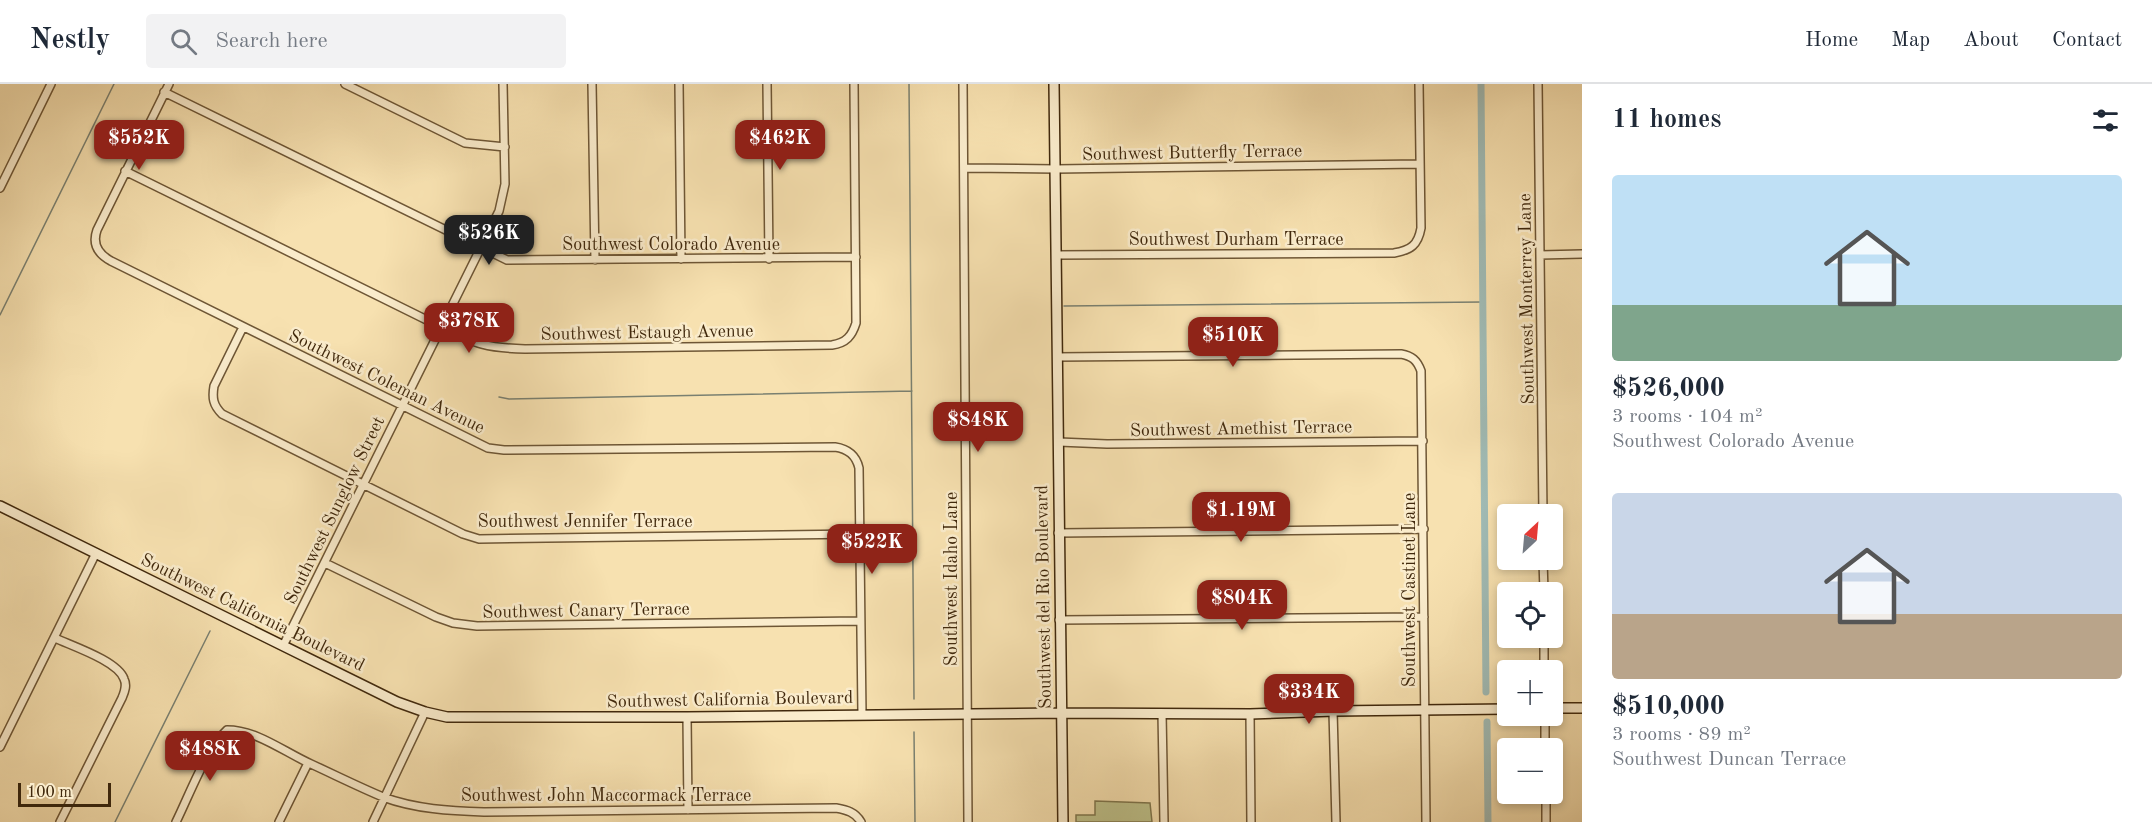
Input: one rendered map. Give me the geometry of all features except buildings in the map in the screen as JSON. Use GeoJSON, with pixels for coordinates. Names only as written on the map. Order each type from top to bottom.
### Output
{"type":"FeatureCollection","features":[{"type":"Feature","properties":{"kind":"street"},"geometry":{"type":"LineString","coordinates":[[0,188],[51,84]]}},
{"type":"Feature","properties":{"kind":"street"},"geometry":{"type":"LineString","coordinates":[[125,171],[169,84]]}},
{"type":"Feature","properties":{"kind":"street"},"geometry":{"type":"LineString","coordinates":[[345,84],[465,142],[505,147]]}},
{"type":"Feature","properties":{"kind":"street","name":"Southwest Sunglow Street"},"geometry":{"type":"LineString","coordinates":[[283,646],[500,211],[505,184],[503,84]]}},
{"type":"Feature","properties":{"kind":"street"},"geometry":{"type":"LineString","coordinates":[[592,84],[595,260]]}},
{"type":"Feature","properties":{"kind":"street"},"geometry":{"type":"LineString","coordinates":[[679,84],[681,259]]}},
{"type":"Feature","properties":{"kind":"street"},"geometry":{"type":"LineString","coordinates":[[767,84],[769,259]]}},
{"type":"Feature","properties":{"kind":"street"},"geometry":{"type":"LineString","coordinates":[[854,84],[856,257]]}},
{"type":"Feature","properties":{"kind":"street","name":"Southwest Idaho Lane"},"geometry":{"type":"LineString","coordinates":[[963,84],[968,822]]}},
{"type":"Feature","properties":{"kind":"street","name":"Southwest del Rio Boulevard"},"geometry":{"type":"LineString","coordinates":[[1054,84],[1063,822]]}},
{"type":"Feature","properties":{"kind":"street"},"geometry":{"type":"LineString","coordinates":[[1419,84],[1420,164]]}},
{"type":"Feature","properties":{"kind":"street","name":"Southwest Monterrey Lane"},"geometry":{"type":"LineString","coordinates":[[1538,84],[1543,504]]}},
{"type":"Feature","properties":{"kind":"street","name":"Southwest Colorado Avenue"},"geometry":{"type":"LineString","coordinates":[[164,92],[507,260],[856,257]]}},
{"type":"Feature","properties":{"kind":"street","name":"Southwest Butterfly Terrace"},"geometry":{"type":"LineString","coordinates":[[964,168],[1056,169],[1420,164]]}},
{"type":"Feature","properties":{"kind":"street","name":"Southwest Durham Terrace"},"geometry":{"type":"LineString","coordinates":[[1057,255],[1394,253],[1407,250],[1414,246],[1421,228],[1420,164]]}},
{"type":"Feature","properties":{"kind":"street","name":"Southwest Estaugh Avenue"},"geometry":{"type":"LineString","coordinates":[[125,171],[476,344],[488,347],[525,349],[841,344],[849,339],[856,323],[856,257]]}},
{"type":"Feature","properties":{"kind":"street","name":"Southwest Coleman Avenue"},"geometry":{"type":"LineString","coordinates":[[125,171],[95,235],[98,251],[111,261],[243,327],[488,448],[504,450],[835,447],[848,451],[855,458],[859,468],[859,534]]}},
{"type":"Feature","properties":{"kind":"street"},"geometry":{"type":"LineString","coordinates":[[1540,255],[1582,254]]}},
{"type":"Feature","properties":{"kind":"street","name":"Southwest Jennifer Terrace"},"geometry":{"type":"LineString","coordinates":[[243,327],[214,386],[212,396],[217,409],[222,414],[478,539],[859,534]]}},
{"type":"Feature","properties":{"kind":"street","name":"Southwest Castinet Lane"},"geometry":{"type":"LineString","coordinates":[[1057,357],[1401,354],[1415,359],[1421,371],[1423,441],[1426,822]]}},
{"type":"Feature","properties":{"kind":"street","name":"Southwest Amethist Terrace"},"geometry":{"type":"LineString","coordinates":[[1059,442],[1107,444],[1423,441]]}},
{"type":"Feature","properties":{"kind":"street","name":"Southwest California Boulevard"},"geometry":{"type":"LineString","coordinates":[[0,506],[397,702],[447,717],[1250,714],[1497,709]]}},
{"type":"Feature","properties":{"kind":"street"},"geometry":{"type":"LineString","coordinates":[[1058,533],[1424,529]]}},
{"type":"Feature","properties":{"kind":"street"},"geometry":{"type":"LineString","coordinates":[[859,534],[862,714]]}},
{"type":"Feature","properties":{"kind":"street"},"geometry":{"type":"LineString","coordinates":[[0,747],[96,553]]}},
{"type":"Feature","properties":{"kind":"street","name":"Southwest Canary Terrace"},"geometry":{"type":"LineString","coordinates":[[325,563],[436,618],[477,626],[860,621]]}},
{"type":"Feature","properties":{"kind":"street"},"geometry":{"type":"LineString","coordinates":[[1059,620],[1424,616]]}},
{"type":"Feature","properties":{"kind":"street"},"geometry":{"type":"LineString","coordinates":[[55,638],[112,665],[123,676],[126,684],[122,698],[60,822]]}},
{"type":"Feature","properties":{"kind":"street"},"geometry":{"type":"LineString","coordinates":[[1563,708],[1582,708]]}},
{"type":"Feature","properties":{"kind":"street"},"geometry":{"type":"LineString","coordinates":[[1333,711],[1336,822]]}},
{"type":"Feature","properties":{"kind":"street"},"geometry":{"type":"LineString","coordinates":[[373,822],[425,712]]}},
{"type":"Feature","properties":{"kind":"street"},"geometry":{"type":"LineString","coordinates":[[1162,713],[1164,822]]}},
{"type":"Feature","properties":{"kind":"street"},"geometry":{"type":"LineString","coordinates":[[1250,714],[1251,822]]}},
{"type":"Feature","properties":{"kind":"street"},"geometry":{"type":"LineString","coordinates":[[687,717],[688,810]]}},
{"type":"Feature","properties":{"kind":"street","name":"Southwest John Maccormack Terrace"},"geometry":{"type":"LineString","coordinates":[[176,822],[219,736],[226,730],[239,730],[254,735],[308,763],[385,797],[458,812],[836,808],[849,810],[859,819]]}},
{"type":"Feature","properties":{"kind":"street"},"geometry":{"type":"LineString","coordinates":[[279,822],[308,763]]}},
{"type":"Feature","properties":{"kind":"street"},"geometry":{"type":"LineString","coordinates":[[1546,804],[1546,822]]}},
{"type":"Feature","properties":{"kind":"green space"},"geometry":{"type":"Polygon","coordinates":[[[1095,801],[1150,803],[1152,822],[1076,822],[1076,815],[1095,815],[1095,801]]]}},
{"type":"Feature","properties":{"kind":"waterway"},"geometry":{"type":"LineString","coordinates":[[0,315],[114,84]]}},
{"type":"Feature","properties":{"kind":"waterway"},"geometry":{"type":"LineString","coordinates":[[909,84],[914,699]]}},
{"type":"Feature","properties":{"kind":"waterway"},"geometry":{"type":"LineString","coordinates":[[1481,84],[1486,692]]}},
{"type":"Feature","properties":{"kind":"waterway"},"geometry":{"type":"LineString","coordinates":[[1064,306],[1483,302]]}},
{"type":"Feature","properties":{"kind":"waterway"},"geometry":{"type":"LineString","coordinates":[[499,397],[509,399],[912,391]]}},
{"type":"Feature","properties":{"kind":"waterway"},"geometry":{"type":"LineString","coordinates":[[115,822],[210,631]]}},
{"type":"Feature","properties":{"kind":"waterway"},"geometry":{"type":"LineString","coordinates":[[1487,722],[1488,822]]}},
{"type":"Feature","properties":{"kind":"waterway"},"geometry":{"type":"LineString","coordinates":[[914,732],[915,822]]}}]}
